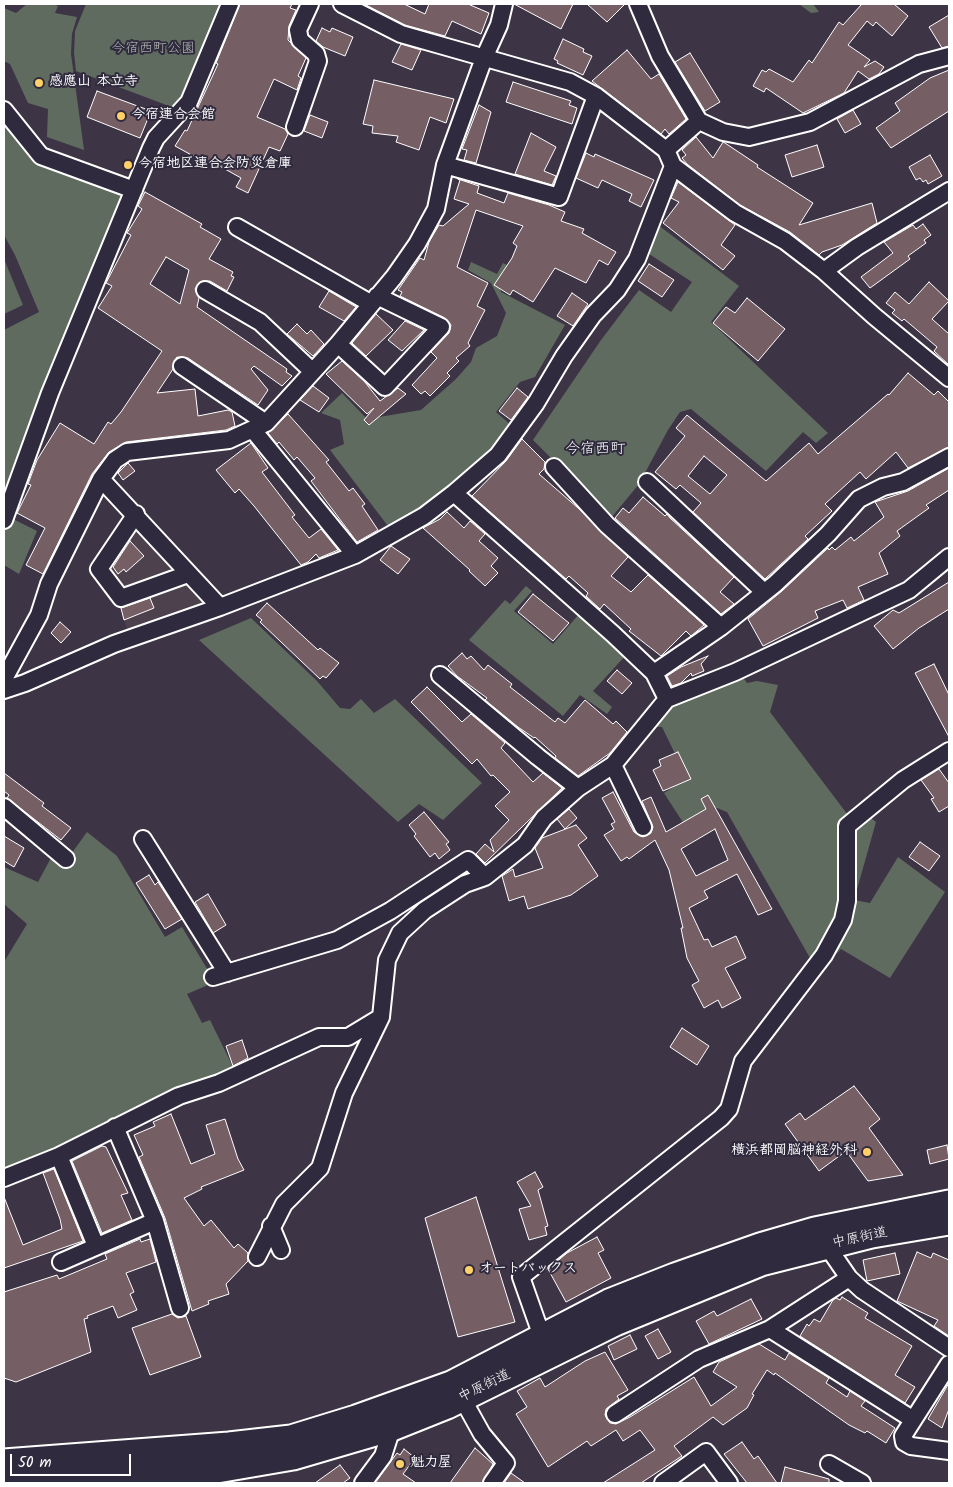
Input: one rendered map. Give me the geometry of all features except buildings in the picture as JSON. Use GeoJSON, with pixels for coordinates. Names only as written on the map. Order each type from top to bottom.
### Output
{"type":"FeatureCollection","features":[{"type":"Feature","properties":{"kind":"main road","name":"中原街道"},"geometry":{"type":"LineString","coordinates":[[8,1475],[53,1481],[217,1470],[293,1457],[392,1428],[462,1398],[546,1346],[610,1302],[760,1246],[815,1230],[949,1202]]}},
{"type":"Feature","properties":{"kind":"main road","name":"中原街道"},"geometry":{"type":"LineString","coordinates":[[8,1475],[41,1459],[230,1446],[291,1438],[356,1418],[451,1384],[546,1346],[615,1324],[761,1263],[827,1246],[949,1222]]}},
{"type":"Feature","properties":{"kind":"street"},"geometry":{"type":"LineString","coordinates":[[4,520],[50,393],[156,138],[189,102],[230,4]]}},
{"type":"Feature","properties":{"kind":"street"},"geometry":{"type":"LineString","coordinates":[[295,127],[318,61],[316,54],[300,40],[298,30],[310,4]]}},
{"type":"Feature","properties":{"kind":"street"},"geometry":{"type":"LineString","coordinates":[[342,4],[401,34],[570,82],[596,96],[666,150],[673,166],[735,213],[784,241],[824,270],[874,316],[949,378]]}},
{"type":"Feature","properties":{"kind":"street"},"geometry":{"type":"LineString","coordinates":[[4,679],[39,615],[49,584],[101,478],[115,460],[128,452],[229,440],[259,427],[338,344],[394,277],[422,236],[436,209],[446,165],[484,58],[499,25],[504,4]]}},
{"type":"Feature","properties":{"kind":"street"},"geometry":{"type":"LineString","coordinates":[[638,4],[660,56],[699,121],[723,132],[749,137],[810,122],[919,64],[949,56]]}},
{"type":"Feature","properties":{"kind":"street"},"geometry":{"type":"LineString","coordinates":[[446,165],[559,197],[596,96]]}},
{"type":"Feature","properties":{"kind":"street"},"geometry":{"type":"LineString","coordinates":[[4,110],[41,156],[134,190]]}},
{"type":"Feature","properties":{"kind":"street"},"geometry":{"type":"LineString","coordinates":[[666,150],[699,121]]}},
{"type":"Feature","properties":{"kind":"street"},"geometry":{"type":"LineString","coordinates":[[4,690],[25,683],[114,644],[220,607],[355,555],[424,516],[454,494],[498,455],[536,403],[564,356],[593,315],[617,290],[637,258],[673,166]]}},
{"type":"Feature","properties":{"kind":"street"},"geometry":{"type":"LineString","coordinates":[[824,270],[857,247],[949,191]]}},
{"type":"Feature","properties":{"kind":"street"},"geometry":{"type":"LineString","coordinates":[[237,227],[373,300],[441,327],[385,387],[338,344]]}},
{"type":"Feature","properties":{"kind":"street"},"geometry":{"type":"LineString","coordinates":[[204,290],[260,322],[312,371]]}},
{"type":"Feature","properties":{"kind":"street"},"geometry":{"type":"LineString","coordinates":[[182,366],[259,427],[355,555]]}},
{"type":"Feature","properties":{"kind":"street"},"geometry":{"type":"LineString","coordinates":[[654,673],[721,626],[764,592],[828,534],[859,499],[883,487],[903,482],[949,457]]}},
{"type":"Feature","properties":{"kind":"street"},"geometry":{"type":"LineString","coordinates":[[554,466],[607,525],[721,626]]}},
{"type":"Feature","properties":{"kind":"street"},"geometry":{"type":"LineString","coordinates":[[101,478],[220,607]]}},
{"type":"Feature","properties":{"kind":"street"},"geometry":{"type":"LineString","coordinates":[[647,482],[764,592]]}},
{"type":"Feature","properties":{"kind":"street"},"geometry":{"type":"LineString","coordinates":[[454,494],[614,634],[654,673],[667,700]]}},
{"type":"Feature","properties":{"kind":"street"},"geometry":{"type":"LineString","coordinates":[[136,514],[99,570],[121,598],[188,574]]}},
{"type":"Feature","properties":{"kind":"street"},"geometry":{"type":"LineString","coordinates":[[256,1257],[284,1204],[320,1168],[344,1093],[382,1017],[387,960],[400,933],[425,910],[465,884],[485,876],[524,845],[544,818],[578,788],[613,765],[667,700],[735,672],[909,590],[949,557]]}},
{"type":"Feature","properties":{"kind":"street"},"geometry":{"type":"LineString","coordinates":[[440,675],[578,788]]}},
{"type":"Feature","properties":{"kind":"street"},"geometry":{"type":"LineString","coordinates":[[546,1346],[521,1277],[721,1118],[729,1109],[743,1061],[824,955],[843,920],[847,902],[847,826],[902,780],[949,750]]}},
{"type":"Feature","properties":{"kind":"street"},"geometry":{"type":"LineString","coordinates":[[613,765],[644,827]]}},
{"type":"Feature","properties":{"kind":"street"},"geometry":{"type":"LineString","coordinates":[[4,807],[66,859]]}},
{"type":"Feature","properties":{"kind":"street"},"geometry":{"type":"LineString","coordinates":[[142,839],[220,975],[337,940],[390,911],[468,860],[485,876]]}},
{"type":"Feature","properties":{"kind":"street"},"geometry":{"type":"LineString","coordinates":[[4,1178],[59,1156],[179,1096],[219,1083],[319,1038],[348,1037],[382,1017]]}},
{"type":"Feature","properties":{"kind":"street"},"geometry":{"type":"LineString","coordinates":[[115,1127],[154,1221],[180,1308]]}},
{"type":"Feature","properties":{"kind":"street"},"geometry":{"type":"LineString","coordinates":[[59,1156],[96,1246]]}},
{"type":"Feature","properties":{"kind":"street"},"geometry":{"type":"LineString","coordinates":[[61,1262],[154,1221]]}},
{"type":"Feature","properties":{"kind":"street"},"geometry":{"type":"LineString","coordinates":[[271,1226],[281,1250]]}},
{"type":"Feature","properties":{"kind":"street"},"geometry":{"type":"LineString","coordinates":[[827,1246],[849,1278],[862,1290],[949,1348]]}},
{"type":"Feature","properties":{"kind":"street"},"geometry":{"type":"LineString","coordinates":[[615,1414],[699,1359],[770,1329],[849,1278]]}},
{"type":"Feature","properties":{"kind":"street"},"geometry":{"type":"LineString","coordinates":[[770,1329],[912,1419]]}},
{"type":"Feature","properties":{"kind":"street"},"geometry":{"type":"LineString","coordinates":[[949,1364],[944,1383],[912,1419],[903,1436],[904,1442],[911,1446],[949,1451]]}},
{"type":"Feature","properties":{"kind":"street"},"geometry":{"type":"LineString","coordinates":[[462,1398],[482,1434],[506,1463],[492,1483]]}},
{"type":"Feature","properties":{"kind":"street"},"geometry":{"type":"LineString","coordinates":[[363,1483],[383,1456],[392,1428]]}},
{"type":"Feature","properties":{"kind":"street"},"geometry":{"type":"LineString","coordinates":[[664,1483],[706,1452],[729,1483]]}},
{"type":"Feature","properties":{"kind":"street"},"geometry":{"type":"LineString","coordinates":[[829,1464],[862,1483]]}},
{"type":"Feature","properties":{"kind":"shaded area"},"geometry":{"type":"Polygon","coordinates":[[[137,525],[177,573],[124,591],[105,569],[137,525]]]}},
{"type":"Feature","properties":{"kind":"shaded area"},"geometry":{"type":"Polygon","coordinates":[[[185,583],[204,602],[203,607],[128,631],[118,603],[185,583]]]}},
{"type":"Feature","properties":{"kind":"green space","name":"感應山 本立寺"},"geometry":{"type":"Polygon","coordinates":[[[27,4],[52,4],[58,6],[55,13],[77,17],[72,34],[71,54],[84,150],[47,137],[48,109],[28,103],[10,64],[4,61],[4,8],[16,13],[27,4]]]}},
{"type":"Feature","properties":{"kind":"green space","name":"今宿西町公園"},"geometry":{"type":"Polygon","coordinates":[[[86,4],[225,4],[177,109],[76,71],[74,53],[75,31],[86,4]]]}},
{"type":"Feature","properties":{"kind":"green space"},"geometry":{"type":"Polygon","coordinates":[[[799,4],[813,4],[819,12],[811,13],[799,4]]]}},
{"type":"Feature","properties":{"kind":"green space"},"geometry":{"type":"Polygon","coordinates":[[[4,117],[38,160],[120,194],[123,200],[9,517],[37,531],[19,574],[4,565],[4,330],[39,312],[15,255],[4,235],[4,117]]]}},
{"type":"Feature","properties":{"kind":"green space"},"geometry":{"type":"Polygon","coordinates":[[[658,225],[739,286],[711,322],[828,433],[816,443],[803,432],[766,471],[691,409],[680,412],[668,430],[639,484],[611,518],[533,440],[601,340],[639,290],[671,312],[692,282],[646,252],[658,225]]]}},
{"type":"Feature","properties":{"kind":"green space"},"geometry":{"type":"Polygon","coordinates":[[[4,259],[23,305],[4,314],[4,259]]]}},
{"type":"Feature","properties":{"kind":"green space"},"geometry":{"type":"Polygon","coordinates":[[[471,262],[497,274],[503,263],[509,266],[499,284],[501,292],[565,325],[535,377],[520,382],[496,412],[513,427],[495,453],[444,497],[391,530],[330,450],[344,444],[340,420],[321,413],[342,393],[367,419],[421,410],[456,379],[471,362],[476,348],[497,336],[506,313],[491,283],[468,270],[471,262]]]}},
{"type":"Feature","properties":{"kind":"green space"},"geometry":{"type":"Polygon","coordinates":[[[526,586],[532,591],[514,611],[553,644],[580,613],[627,654],[593,691],[612,707],[607,714],[580,695],[563,716],[469,640],[505,600],[510,604],[526,586]]]}},
{"type":"Feature","properties":{"kind":"green space"},"geometry":{"type":"Polygon","coordinates":[[[251,618],[317,681],[340,708],[350,709],[361,699],[374,713],[395,699],[482,783],[443,820],[419,804],[398,822],[199,640],[251,618]]]}},
{"type":"Feature","properties":{"kind":"green space"},"geometry":{"type":"Polygon","coordinates":[[[740,673],[747,683],[757,681],[778,685],[770,712],[851,819],[862,811],[876,822],[854,900],[870,903],[898,857],[945,892],[890,978],[841,949],[822,968],[814,965],[727,812],[717,808],[684,824],[664,793],[687,778],[662,727],[649,726],[670,703],[740,673]]]}},
{"type":"Feature","properties":{"kind":"green space"},"geometry":{"type":"Polygon","coordinates":[[[87,832],[117,856],[165,937],[182,927],[215,982],[187,994],[202,1023],[210,1020],[235,1071],[4,1174],[4,962],[27,924],[4,904],[4,867],[38,882],[52,856],[64,864],[87,832]]]}},
{"type":"Feature","properties":{"kind":"place","name":"感應山 本立寺"},"geometry":{"type":"Point","coordinates":[39,83]}},
{"type":"Feature","properties":{"kind":"place","name":"今宿連合会館"},"geometry":{"type":"Point","coordinates":[121,116]}},
{"type":"Feature","properties":{"kind":"place","name":"今宿地区連合会防災倉庫"},"geometry":{"type":"Point","coordinates":[128,165]}},
{"type":"Feature","properties":{"kind":"place","name":"横浜都岡脳神経外科"},"geometry":{"type":"Point","coordinates":[867,1152]}},
{"type":"Feature","properties":{"kind":"place","name":"オートバックス"},"geometry":{"type":"Point","coordinates":[469,1270]}},
{"type":"Feature","properties":{"kind":"place","name":"魁力屋"},"geometry":{"type":"Point","coordinates":[400,1464]}},
{"type":"Feature","properties":{"kind":"district","name":"今宿西町"},"geometry":{"type":"Point","coordinates":[595,450]}}]}
